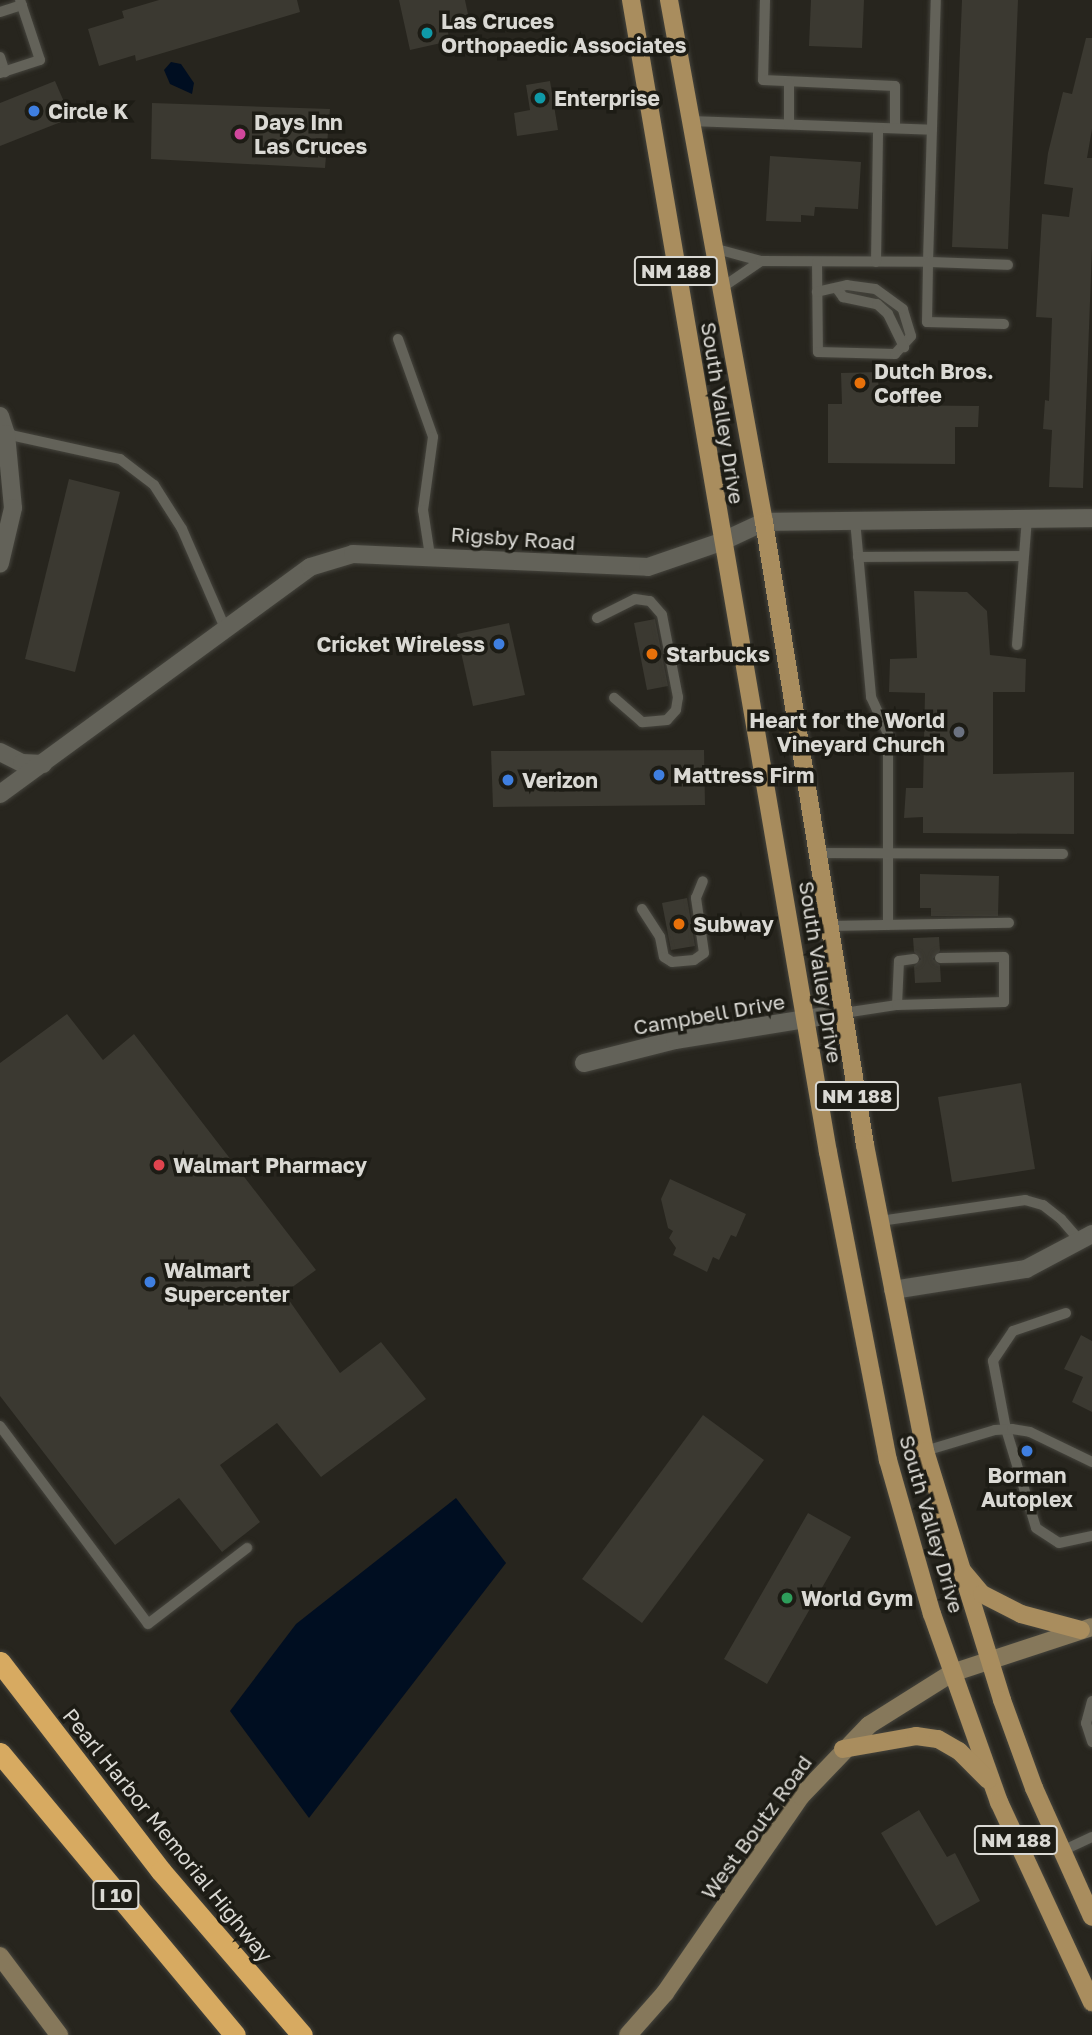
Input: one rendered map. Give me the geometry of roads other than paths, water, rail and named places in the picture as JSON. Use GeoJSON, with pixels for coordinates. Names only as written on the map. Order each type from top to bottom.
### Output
{"type":"FeatureCollection","features":[{"type":"Feature","properties":{"kind":"highway","name":"Pearl Harbor Memorial Highway"},"geometry":{"type":"LineString","coordinates":[[0,1662],[161,1871],[302,2035]]}},
{"type":"Feature","properties":{"kind":"highway","name":"I 10"},"geometry":{"type":"LineString","coordinates":[[0,1753],[235,2035]]}},
{"type":"Feature","properties":{"kind":"main road","name":"South Valley Drive"},"geometry":{"type":"LineString","coordinates":[[631,0],[721,542],[805,1019],[888,1460],[952,1673],[993,1785],[1092,2002]]}},
{"type":"Feature","properties":{"kind":"main road","name":"South Valley Drive"},"geometry":{"type":"LineString","coordinates":[[669,0],[719,289],[764,522],[880,1221],[925,1451],[956,1563],[988,1661],[1062,1852],[1092,1917]]}},
{"type":"Feature","properties":{"kind":"main road"},"geometry":{"type":"LineString","coordinates":[[956,1563],[982,1594],[1021,1614],[1087,1629]]}},
{"type":"Feature","properties":{"kind":"main road"},"geometry":{"type":"LineString","coordinates":[[843,1749],[916,1736],[938,1739],[959,1751],[993,1785]]}},
{"type":"Feature","properties":{"kind":"street"},"geometry":{"type":"LineString","coordinates":[[0,416],[6,434],[13,508],[0,563]]}},
{"type":"Feature","properties":{"kind":"street","name":"Rigsby Road"},"geometry":{"type":"LineString","coordinates":[[0,794],[310,567],[353,554],[648,567],[721,542],[764,522],[1092,519]]}},
{"type":"Feature","properties":{"kind":"street"},"geometry":{"type":"LineString","coordinates":[[0,752],[22,763],[43,764]]}},
{"type":"Feature","properties":{"kind":"street","name":"Campbell Drive"},"geometry":{"type":"LineString","coordinates":[[584,1063],[675,1040],[844,1013]]}},
{"type":"Feature","properties":{"kind":"street"},"geometry":{"type":"LineString","coordinates":[[893,1290],[1027,1269],[1086,1238]]}},
{"type":"Feature","properties":{"kind":"street","name":"West Boutz Road"},"geometry":{"type":"LineString","coordinates":[[628,2035],[665,1993],[801,1796],[843,1749],[869,1726],[952,1673],[1087,1629]]}},
{"type":"Feature","properties":{"kind":"street"},"geometry":{"type":"LineString","coordinates":[[0,1956],[59,2035]]}},
{"type":"Feature","properties":{"kind":"lane"},"geometry":{"type":"LineString","coordinates":[[765,0],[763,80],[895,86],[895,128]]}},
{"type":"Feature","properties":{"kind":"lane"},"geometry":{"type":"LineString","coordinates":[[936,0],[927,322],[1004,324]]}},
{"type":"Feature","properties":{"kind":"lane"},"geometry":{"type":"LineString","coordinates":[[0,12],[21,3],[40,60],[3,72],[0,57]]}},
{"type":"Feature","properties":{"kind":"lane"},"geometry":{"type":"LineString","coordinates":[[789,83],[789,124]]}},
{"type":"Feature","properties":{"kind":"lane"},"geometry":{"type":"LineString","coordinates":[[690,121],[932,130]]}},
{"type":"Feature","properties":{"kind":"lane"},"geometry":{"type":"LineString","coordinates":[[876,262],[878,128]]}},
{"type":"Feature","properties":{"kind":"lane"},"geometry":{"type":"LineString","coordinates":[[712,248],[761,261],[1008,265]]}},
{"type":"Feature","properties":{"kind":"lane"},"geometry":{"type":"LineString","coordinates":[[719,289],[761,261]]}},
{"type":"Feature","properties":{"kind":"lane"},"geometry":{"type":"LineString","coordinates":[[817,261],[817,292],[818,352],[895,354],[911,336],[903,309],[864,285],[847,285],[838,290],[817,292]]}},
{"type":"Feature","properties":{"kind":"lane"},"geometry":{"type":"LineString","coordinates":[[838,290],[843,297],[877,304],[888,314],[904,347]]}},
{"type":"Feature","properties":{"kind":"lane"},"geometry":{"type":"LineString","coordinates":[[398,339],[433,437],[423,510],[430,556]]}},
{"type":"Feature","properties":{"kind":"lane"},"geometry":{"type":"LineString","coordinates":[[6,434],[120,459],[154,485],[182,528],[226,631]]}},
{"type":"Feature","properties":{"kind":"lane"},"geometry":{"type":"LineString","coordinates":[[1017,645],[1027,518]]}},
{"type":"Feature","properties":{"kind":"lane"},"geometry":{"type":"LineString","coordinates":[[855,520],[871,697],[888,734],[888,925]]}},
{"type":"Feature","properties":{"kind":"lane"},"geometry":{"type":"LineString","coordinates":[[858,557],[1023,556]]}},
{"type":"Feature","properties":{"kind":"lane"},"geometry":{"type":"LineString","coordinates":[[597,618],[635,599],[650,601],[663,615],[678,697],[676,710],[667,720],[642,722],[614,698]]}},
{"type":"Feature","properties":{"kind":"lane"},"geometry":{"type":"LineString","coordinates":[[817,853],[1063,854]]}},
{"type":"Feature","properties":{"kind":"lane"},"geometry":{"type":"LineString","coordinates":[[642,909],[660,937],[664,957],[673,962],[695,960],[705,953],[696,898],[703,881]]}},
{"type":"Feature","properties":{"kind":"lane"},"geometry":{"type":"LineString","coordinates":[[829,926],[1009,923]]}},
{"type":"Feature","properties":{"kind":"lane"},"geometry":{"type":"LineString","coordinates":[[844,1013],[897,1005],[1004,1002],[1004,957],[940,958]]}},
{"type":"Feature","properties":{"kind":"lane"},"geometry":{"type":"LineString","coordinates":[[897,1005],[899,961],[914,959]]}},
{"type":"Feature","properties":{"kind":"lane"},"geometry":{"type":"LineString","coordinates":[[880,1221],[1025,1200],[1043,1205],[1086,1238]]}},
{"type":"Feature","properties":{"kind":"lane"},"geometry":{"type":"LineString","coordinates":[[1066,1313],[1013,1331],[998,1349],[993,1362],[1006,1429],[1037,1528],[1059,1543],[1092,1536]]}},
{"type":"Feature","properties":{"kind":"lane"},"geometry":{"type":"LineString","coordinates":[[0,1426],[148,1624],[247,1548]]}},
{"type":"Feature","properties":{"kind":"lane"},"geometry":{"type":"LineString","coordinates":[[925,1451],[1006,1429],[1030,1432],[1092,1462]]}},
{"type":"Feature","properties":{"kind":"lane"},"geometry":{"type":"LineString","coordinates":[[1092,1701],[1086,1723],[1092,1742]]}},
{"type":"Feature","properties":{"kind":"lane"},"geometry":{"type":"LineString","coordinates":[[1062,1852],[1092,1837]]}},
{"type":"Feature","properties":{"kind":"water"},"geometry":{"type":"Polygon","coordinates":[[[171,62],[181,64],[194,83],[192,94],[170,84],[164,70],[171,62]]]}},
{"type":"Feature","properties":{"kind":"water"},"geometry":{"type":"Polygon","coordinates":[[[456,1498],[506,1563],[309,1818],[230,1711],[296,1624],[456,1498]]]}},
{"type":"Feature","properties":{"kind":"place","name":"Las Cruces Orthopaedic Associates"},"geometry":{"type":"Point","coordinates":[427,33]}},
{"type":"Feature","properties":{"kind":"place","name":"Enterprise"},"geometry":{"type":"Point","coordinates":[540,98]}},
{"type":"Feature","properties":{"kind":"place","name":"Circle K"},"geometry":{"type":"Point","coordinates":[34,111]}},
{"type":"Feature","properties":{"kind":"place","name":"Days Inn Las Cruces"},"geometry":{"type":"Point","coordinates":[240,134]}},
{"type":"Feature","properties":{"kind":"place","name":"Dutch Bros. Coffee"},"geometry":{"type":"Point","coordinates":[860,383]}},
{"type":"Feature","properties":{"kind":"place","name":"Cricket Wireless"},"geometry":{"type":"Point","coordinates":[499,644]}},
{"type":"Feature","properties":{"kind":"place","name":"Starbucks"},"geometry":{"type":"Point","coordinates":[652,654]}},
{"type":"Feature","properties":{"kind":"place","name":"Heart for the World Vineyard Church"},"geometry":{"type":"Point","coordinates":[959,732]}},
{"type":"Feature","properties":{"kind":"place","name":"Mattress Firm"},"geometry":{"type":"Point","coordinates":[659,775]}},
{"type":"Feature","properties":{"kind":"place","name":"Verizon"},"geometry":{"type":"Point","coordinates":[508,780]}},
{"type":"Feature","properties":{"kind":"place","name":"Subway"},"geometry":{"type":"Point","coordinates":[679,924]}},
{"type":"Feature","properties":{"kind":"place","name":"Walmart Pharmacy"},"geometry":{"type":"Point","coordinates":[159,1165]}},
{"type":"Feature","properties":{"kind":"place","name":"Walmart Supercenter"},"geometry":{"type":"Point","coordinates":[150,1282]}},
{"type":"Feature","properties":{"kind":"place","name":"Borman Autoplex"},"geometry":{"type":"Point","coordinates":[1027,1451]}},
{"type":"Feature","properties":{"kind":"place","name":"World Gym"},"geometry":{"type":"Point","coordinates":[787,1598]}}]}
